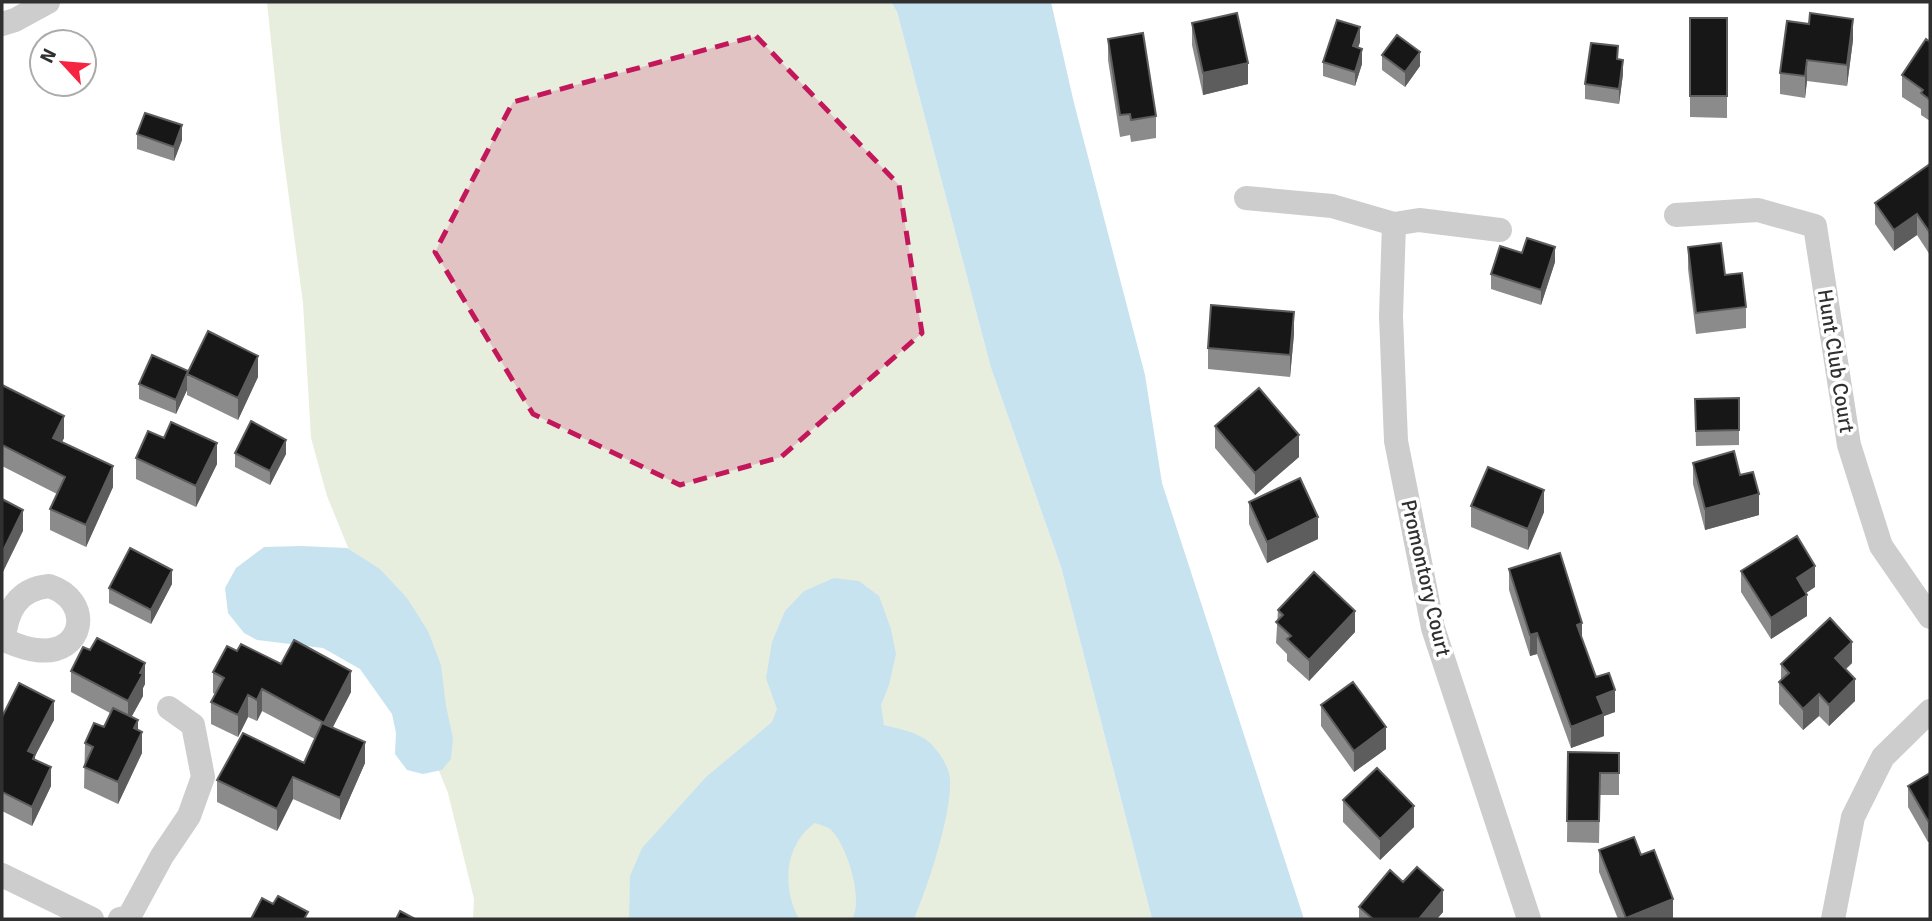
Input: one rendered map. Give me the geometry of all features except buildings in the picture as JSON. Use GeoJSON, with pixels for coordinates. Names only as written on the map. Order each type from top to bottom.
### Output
{"type":"FeatureCollection","features":[{"type":"Feature","properties":{"kind":"street"},"geometry":{"type":"LineString","coordinates":[[2,24],[48,2]]}},
{"type":"Feature","properties":{"kind":"street"},"geometry":{"type":"LineString","coordinates":[[1246,198],[1332,206],[1394,224],[1419,220],[1500,230]]}},
{"type":"Feature","properties":{"kind":"street","name":"Hunt Club Court"},"geometry":{"type":"LineString","coordinates":[[1676,215],[1758,210],[1815,226],[1849,445],[1881,547],[1930,617]]}},
{"type":"Feature","properties":{"kind":"street","name":"Promontory Court"},"geometry":{"type":"LineString","coordinates":[[1394,224],[1391,316],[1396,441],[1433,628],[1528,919]]}},
{"type":"Feature","properties":{"kind":"street"},"geometry":{"type":"LineString","coordinates":[[120,919],[129,917],[162,856],[189,816],[203,777],[193,725],[169,708]]}},
{"type":"Feature","properties":{"kind":"street"},"geometry":{"type":"LineString","coordinates":[[1833,919],[1853,817],[1883,757],[1930,711]]}},
{"type":"Feature","properties":{"kind":"street"},"geometry":{"type":"LineString","coordinates":[[2,875],[92,919]]}},
{"type":"Feature","properties":{"kind":"highlighted area"},"geometry":{"type":"Polygon","coordinates":[[[756,36],[899,185],[922,333],[781,457],[680,485],[533,414],[435,252],[513,102],[756,36]]]}},
{"type":"Feature","properties":{"kind":"green space"},"geometry":{"type":"Polygon","coordinates":[[[267,2],[891,2],[897,12],[991,368],[1061,567],[1152,919],[473,919],[474,899],[448,793],[327,496],[311,438],[303,303],[281,138],[267,2]]]}},
{"type":"Feature","properties":{"kind":"water"},"geometry":{"type":"Polygon","coordinates":[[[891,2],[1051,2],[1074,103],[1145,375],[1162,483],[1304,919],[1152,919],[1061,567],[991,368],[897,12],[891,2]]]}},
{"type":"Feature","properties":{"kind":"water"},"geometry":{"type":"Polygon","coordinates":[[[264,547],[347,548],[380,569],[407,598],[428,631],[441,665],[453,738],[451,759],[442,770],[423,774],[407,770],[395,754],[396,733],[392,714],[360,669],[323,648],[257,640],[244,633],[228,613],[225,588],[236,568],[264,547]]]}},
{"type":"Feature","properties":{"kind":"water"},"geometry":{"type":"Polygon","coordinates":[[[834,578],[859,581],[879,596],[891,629],[896,654],[881,705],[884,725],[925,739],[939,754],[949,774],[950,794],[943,830],[914,919],[852,919],[856,899],[848,859],[830,829],[815,823],[797,843],[789,868],[790,894],[799,919],[629,919],[630,876],[642,848],[706,777],[772,722],[777,709],[766,678],[772,642],[785,611],[804,591],[834,578]]]}}]}
